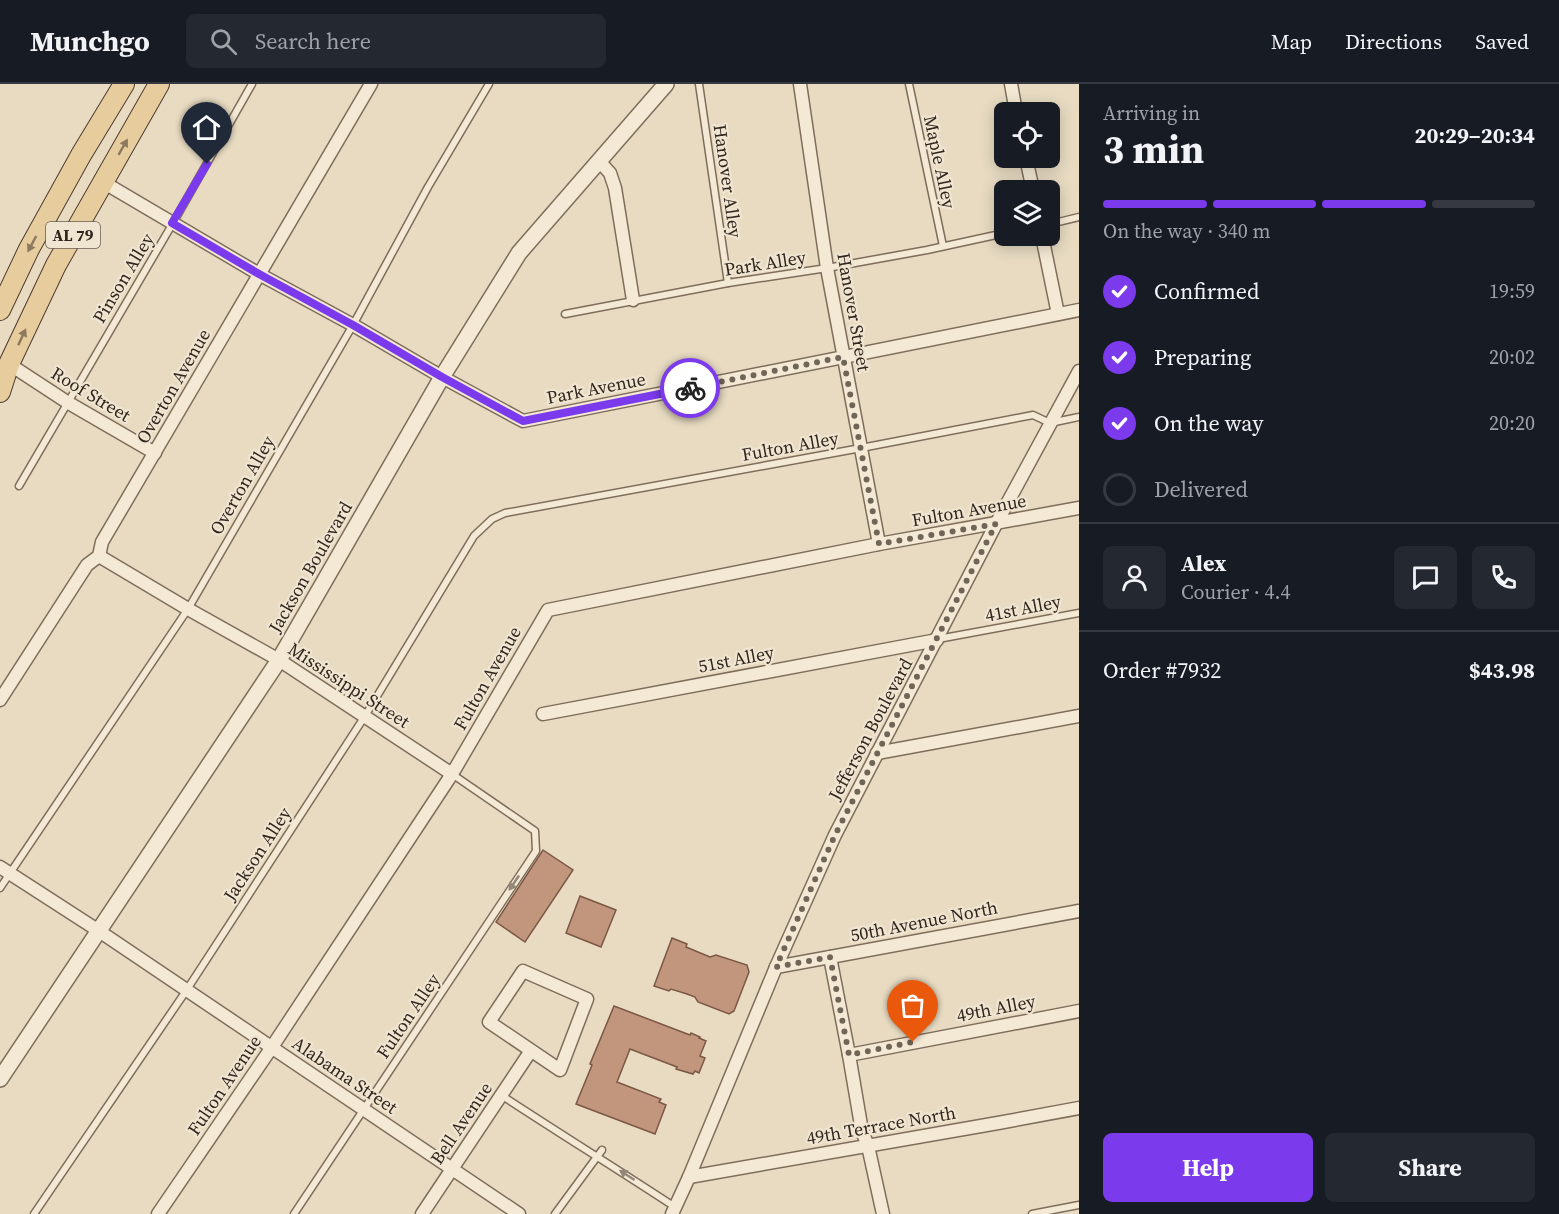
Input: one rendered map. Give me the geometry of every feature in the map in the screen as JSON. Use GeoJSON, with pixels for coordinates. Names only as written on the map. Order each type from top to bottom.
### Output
{"type":"FeatureCollection","features":[{"type":"Feature","properties":{"kind":"main road","name":"AL 79"},"geometry":{"type":"LineString","coordinates":[[0,310],[29,249],[74,167],[124,84]]}},
{"type":"Feature","properties":{"kind":"main road","name":"AL 79"},"geometry":{"type":"LineString","coordinates":[[0,392],[9,364],[56,265],[159,84]]}},
{"type":"Feature","properties":{"kind":"main road"},"geometry":{"type":"LineString","coordinates":[[74,167],[103,182]]}},
{"type":"Feature","properties":{"kind":"street","name":"Overton Avenue"},"geometry":{"type":"LineString","coordinates":[[0,700],[87,566],[99,556],[102,542],[371,84]]}},
{"type":"Feature","properties":{"kind":"street","name":"Jackson Boulevard"},"geometry":{"type":"LineString","coordinates":[[0,1079],[279,660],[442,377],[519,253],[666,84]]}},
{"type":"Feature","properties":{"kind":"street","name":"Hanover Street"},"geometry":{"type":"LineString","coordinates":[[800,84],[827,268],[879,544]]}},
{"type":"Feature","properties":{"kind":"street"},"geometry":{"type":"LineString","coordinates":[[1011,84],[1015,102]]}},
{"type":"Feature","properties":{"kind":"street"},"geometry":{"type":"LineString","coordinates":[[599,161],[610,173],[615,189],[633,300]]}},
{"type":"Feature","properties":{"kind":"street","name":"Park Avenue"},"geometry":{"type":"LineString","coordinates":[[103,182],[259,274],[523,421],[1079,310]]}},
{"type":"Feature","properties":{"kind":"street"},"geometry":{"type":"LineString","coordinates":[[1044,246],[1058,314]]}},
{"type":"Feature","properties":{"kind":"street","name":"Roof Street"},"geometry":{"type":"LineString","coordinates":[[9,364],[67,402],[155,453]]}},
{"type":"Feature","properties":{"kind":"street","name":"Jefferson Boulevard"},"geometry":{"type":"LineString","coordinates":[[674,1210],[776,967],[835,835],[996,524],[1079,371]]}},
{"type":"Feature","properties":{"kind":"street","name":"Fulton Avenue"},"geometry":{"type":"LineString","coordinates":[[158,1214],[272,1047],[452,774],[548,610],[879,544],[1079,508]]}},
{"type":"Feature","properties":{"kind":"street","name":"Mississippi Street"},"geometry":{"type":"LineString","coordinates":[[99,556],[279,660],[452,774]]}},
{"type":"Feature","properties":{"kind":"street","name":"51st Alley"},"geometry":{"type":"LineString","coordinates":[[543,714],[937,640]]}},
{"type":"Feature","properties":{"kind":"street"},"geometry":{"type":"LineString","coordinates":[[877,753],[1079,716]]}},
{"type":"Feature","properties":{"kind":"street","name":"Alabama Street"},"geometry":{"type":"LineString","coordinates":[[5,870],[519,1214]]}},
{"type":"Feature","properties":{"kind":"street","name":"50th Avenue North"},"geometry":{"type":"LineString","coordinates":[[776,967],[1079,911]]}},
{"type":"Feature","properties":{"kind":"street"},"geometry":{"type":"LineString","coordinates":[[830,957],[862,1131],[868,1146],[883,1214]]}},
{"type":"Feature","properties":{"kind":"street"},"geometry":{"type":"LineString","coordinates":[[523,971],[587,999],[560,1070],[530,1052],[489,1022],[523,971]]}},
{"type":"Feature","properties":{"kind":"street","name":"49th Alley"},"geometry":{"type":"LineString","coordinates":[[849,1055],[1079,1011]]}},
{"type":"Feature","properties":{"kind":"street","name":"Bell Avenue"},"geometry":{"type":"LineString","coordinates":[[422,1214],[530,1052]]}},
{"type":"Feature","properties":{"kind":"street","name":"49th Terrace North"},"geometry":{"type":"LineString","coordinates":[[689,1177],[1079,1108]]}},
{"type":"Feature","properties":{"kind":"lane","name":"Pinson Alley"},"geometry":{"type":"LineString","coordinates":[[19,486],[252,84]]}},
{"type":"Feature","properties":{"kind":"lane","name":"Overton Alley"},"geometry":{"type":"LineString","coordinates":[[0,888],[5,870],[188,609],[353,325],[428,188],[489,84]]}},
{"type":"Feature","properties":{"kind":"lane","name":"Hanover Alley"},"geometry":{"type":"LineString","coordinates":[[699,84],[728,283]]}},
{"type":"Feature","properties":{"kind":"lane","name":"Maple Alley"},"geometry":{"type":"LineString","coordinates":[[909,84],[943,246]]}},
{"type":"Feature","properties":{"kind":"lane"},"geometry":{"type":"LineString","coordinates":[[1060,222],[1079,218]]}},
{"type":"Feature","properties":{"kind":"lane","name":"Park Alley"},"geometry":{"type":"LineString","coordinates":[[565,314],[728,283],[927,250],[994,235]]}},
{"type":"Feature","properties":{"kind":"lane","name":"Fulton Alley"},"geometry":{"type":"LineString","coordinates":[[505,513],[1033,415],[1050,423],[1079,417]]}},
{"type":"Feature","properties":{"kind":"lane","name":"Jackson Alley"},"geometry":{"type":"LineString","coordinates":[[34,1214],[186,991],[365,716],[474,536],[492,519],[505,513]]}},
{"type":"Feature","properties":{"kind":"lane","name":"41st Alley"},"geometry":{"type":"LineString","coordinates":[[937,640],[1079,613]]}},
{"type":"Feature","properties":{"kind":"lane","name":"Fulton Alley"},"geometry":{"type":"LineString","coordinates":[[294,1214],[536,851],[535,831],[452,774]]}},
{"type":"Feature","properties":{"kind":"lane"},"geometry":{"type":"LineString","coordinates":[[501,1095],[600,1153],[674,1210]]}},
{"type":"Feature","properties":{"kind":"lane"},"geometry":{"type":"LineString","coordinates":[[555,1214],[600,1153]]}},
{"type":"Feature","properties":{"kind":"lane"},"geometry":{"type":"LineString","coordinates":[[1032,1214],[1079,1205]]}},
{"type":"Feature","properties":{"kind":"building"},"geometry":{"type":"Polygon","coordinates":[[[543,850],[573,870],[525,942],[496,922],[543,850]]]}},
{"type":"Feature","properties":{"kind":"building"},"geometry":{"type":"Polygon","coordinates":[[[580,896],[616,910],[601,947],[566,933],[580,896]]]}},
{"type":"Feature","properties":{"kind":"building"},"geometry":{"type":"Polygon","coordinates":[[[672,938],[710,957],[716,955],[747,965],[749,972],[734,1011],[729,1014],[698,1002],[695,997],[687,994],[654,986],[672,938]]]}},
{"type":"Feature","properties":{"kind":"building"},"geometry":{"type":"Polygon","coordinates":[[[614,1006],[690,1035],[691,1033],[706,1041],[700,1056],[705,1058],[699,1073],[695,1071],[693,1074],[630,1049],[617,1082],[661,1099],[659,1102],[666,1105],[655,1134],[576,1104],[614,1006]]]}},
{"type":"Feature","properties":{"kind":"way so far"},"geometry":{"type":"LineString","coordinates":[[690,388],[843,357],[879,544],[996,524],[835,835],[776,967],[830,957],[849,1055],[913,1042]]}},
{"type":"Feature","properties":{"kind":"route"},"geometry":{"type":"LineString","coordinates":[[207,164],[172,223],[523,421],[690,388]]}}]}
